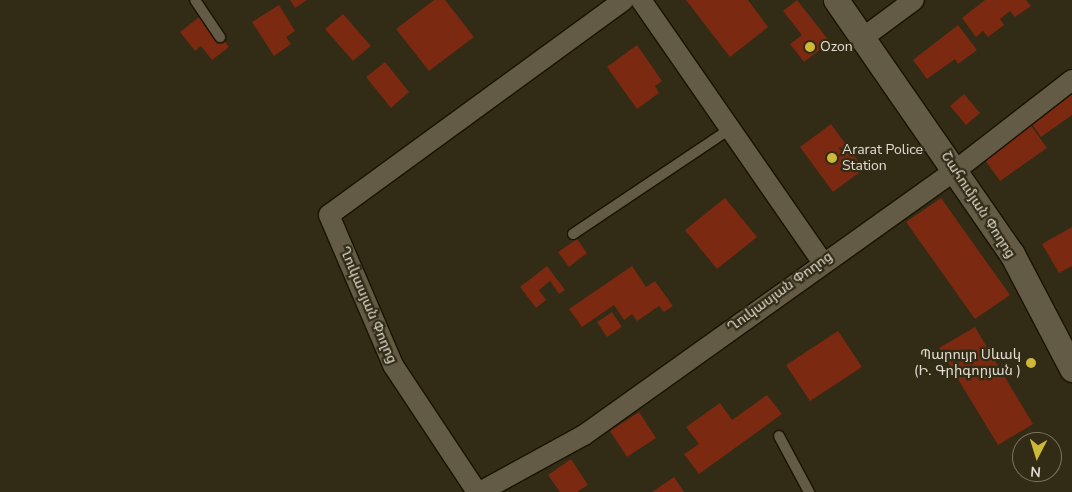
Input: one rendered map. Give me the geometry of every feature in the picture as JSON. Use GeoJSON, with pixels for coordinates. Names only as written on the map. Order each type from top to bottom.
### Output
{"type":"FeatureCollection","features":[{"type":"Feature","properties":{"kind":"street","name":"Ղուկասյան Փողոց"},"geometry":{"type":"LineString","coordinates":[[624,0],[329,216],[393,365],[478,492],[584,435],[822,261],[956,170],[1072,80]]}},
{"type":"Feature","properties":{"kind":"street"},"geometry":{"type":"LineString","coordinates":[[641,0],[822,261]]}},
{"type":"Feature","properties":{"kind":"street","name":"Շահումյան Փողոց"},"geometry":{"type":"LineString","coordinates":[[836,0],[864,37],[1012,254],[1072,369]]}},
{"type":"Feature","properties":{"kind":"street"},"geometry":{"type":"LineString","coordinates":[[864,37],[914,0]]}},
{"type":"Feature","properties":{"kind":"lane"},"geometry":{"type":"LineString","coordinates":[[196,0],[220,37]]}},
{"type":"Feature","properties":{"kind":"lane"},"geometry":{"type":"LineString","coordinates":[[573,234],[730,129]]}},
{"type":"Feature","properties":{"kind":"lane"},"geometry":{"type":"LineString","coordinates":[[779,436],[809,492]]}},
{"type":"Feature","properties":{"kind":"building"},"geometry":{"type":"Polygon","coordinates":[[[290,0],[307,0],[295,8],[290,0]]]}},
{"type":"Feature","properties":{"kind":"building"},"geometry":{"type":"Polygon","coordinates":[[[434,0],[445,0],[474,37],[429,71],[396,29],[434,0]]]}},
{"type":"Feature","properties":{"kind":"building"},"geometry":{"type":"Polygon","coordinates":[[[686,0],[748,0],[768,27],[730,57],[686,0]]]}},
{"type":"Feature","properties":{"kind":"building"},"geometry":{"type":"Polygon","coordinates":[[[797,0],[830,42],[804,62],[790,44],[802,35],[783,11],[797,0]]]}},
{"type":"Feature","properties":{"kind":"building"},"geometry":{"type":"Polygon","coordinates":[[[985,0],[1026,0],[1031,6],[1015,17],[1010,11],[1000,19],[1004,25],[988,37],[983,31],[976,37],[962,18],[985,0]]]}},
{"type":"Feature","properties":{"kind":"building"},"geometry":{"type":"Polygon","coordinates":[[[279,5],[295,31],[286,37],[291,44],[274,56],[252,22],[279,5]]]}},
{"type":"Feature","properties":{"kind":"building"},"geometry":{"type":"Polygon","coordinates":[[[203,14],[229,47],[212,60],[201,46],[195,51],[180,32],[203,14]]]}},
{"type":"Feature","properties":{"kind":"building"},"geometry":{"type":"Polygon","coordinates":[[[343,14],[371,46],[353,61],[325,29],[343,14]]]}},
{"type":"Feature","properties":{"kind":"building"},"geometry":{"type":"Polygon","coordinates":[[[958,25],[977,50],[958,64],[955,59],[927,79],[913,60],[958,25]]]}},
{"type":"Feature","properties":{"kind":"building"},"geometry":{"type":"Polygon","coordinates":[[[637,45],[662,81],[655,86],[659,93],[637,109],[607,67],[637,45]]]}},
{"type":"Feature","properties":{"kind":"building"},"geometry":{"type":"Polygon","coordinates":[[[385,62],[409,92],[391,108],[366,77],[385,62]]]}},
{"type":"Feature","properties":{"kind":"building"},"geometry":{"type":"Polygon","coordinates":[[[1072,85],[1072,115],[1041,137],[1027,117],[1072,85]]]}},
{"type":"Feature","properties":{"kind":"building"},"geometry":{"type":"Polygon","coordinates":[[[964,94],[980,113],[966,125],[950,106],[964,94]]]}},
{"type":"Feature","properties":{"kind":"building"},"geometry":{"type":"Polygon","coordinates":[[[1027,120],[1047,148],[1000,181],[980,153],[1027,120]]]}},
{"type":"Feature","properties":{"kind":"building","name":"Ararat Police Station"},"geometry":{"type":"Polygon","coordinates":[[[831,124],[864,169],[833,192],[800,147],[831,124]]]}},
{"type":"Feature","properties":{"kind":"building"},"geometry":{"type":"Polygon","coordinates":[[[725,198],[757,237],[717,269],[685,230],[725,198]]]}},
{"type":"Feature","properties":{"kind":"building"},"geometry":{"type":"Polygon","coordinates":[[[941,198],[1010,295],[975,319],[906,222],[941,198]]]}},
{"type":"Feature","properties":{"kind":"building"},"geometry":{"type":"Polygon","coordinates":[[[1072,227],[1072,266],[1059,273],[1042,244],[1072,227]]]}},
{"type":"Feature","properties":{"kind":"building"},"geometry":{"type":"Polygon","coordinates":[[[577,239],[587,253],[569,267],[558,252],[577,239]]]}},
{"type":"Feature","properties":{"kind":"building"},"geometry":{"type":"Polygon","coordinates":[[[547,266],[565,290],[559,294],[550,281],[539,290],[546,300],[536,308],[520,287],[547,266]]]}},
{"type":"Feature","properties":{"kind":"building"},"geometry":{"type":"Polygon","coordinates":[[[632,266],[646,287],[655,281],[673,306],[664,312],[659,306],[637,321],[632,314],[624,320],[614,305],[582,327],[569,309],[632,266]]]}},
{"type":"Feature","properties":{"kind":"building"},"geometry":{"type":"Polygon","coordinates":[[[612,312],[622,327],[607,337],[597,322],[612,312]]]}},
{"type":"Feature","properties":{"kind":"building"},"geometry":{"type":"Polygon","coordinates":[[[975,327],[1033,424],[1020,432],[1012,432],[1012,437],[998,445],[939,348],[975,327]]]}},
{"type":"Feature","properties":{"kind":"building"},"geometry":{"type":"Polygon","coordinates":[[[838,331],[862,367],[810,401],[786,365],[838,331]]]}},
{"type":"Feature","properties":{"kind":"building"},"geometry":{"type":"Polygon","coordinates":[[[767,395],[782,414],[699,474],[684,454],[699,444],[686,427],[720,403],[732,420],[767,395]]]}},
{"type":"Feature","properties":{"kind":"building"},"geometry":{"type":"Polygon","coordinates":[[[639,412],[656,438],[627,457],[610,431],[639,412]]]}},
{"type":"Feature","properties":{"kind":"building"},"geometry":{"type":"Polygon","coordinates":[[[571,459],[588,485],[577,492],[560,492],[548,475],[571,459]]]}},
{"type":"Feature","properties":{"kind":"building"},"geometry":{"type":"Polygon","coordinates":[[[674,477],[684,492],[652,492],[674,477]]]}},
{"type":"Feature","properties":{"kind":"place","name":"Ozon"},"geometry":{"type":"Point","coordinates":[810,47]}},
{"type":"Feature","properties":{"kind":"place","name":"Ararat Police Station"},"geometry":{"type":"Point","coordinates":[832,158]}},
{"type":"Feature","properties":{"kind":"place","name":"Պարույր Սևակ (Ի. Գրիգորյան )"},"geometry":{"type":"Point","coordinates":[1031,363]}}]}
